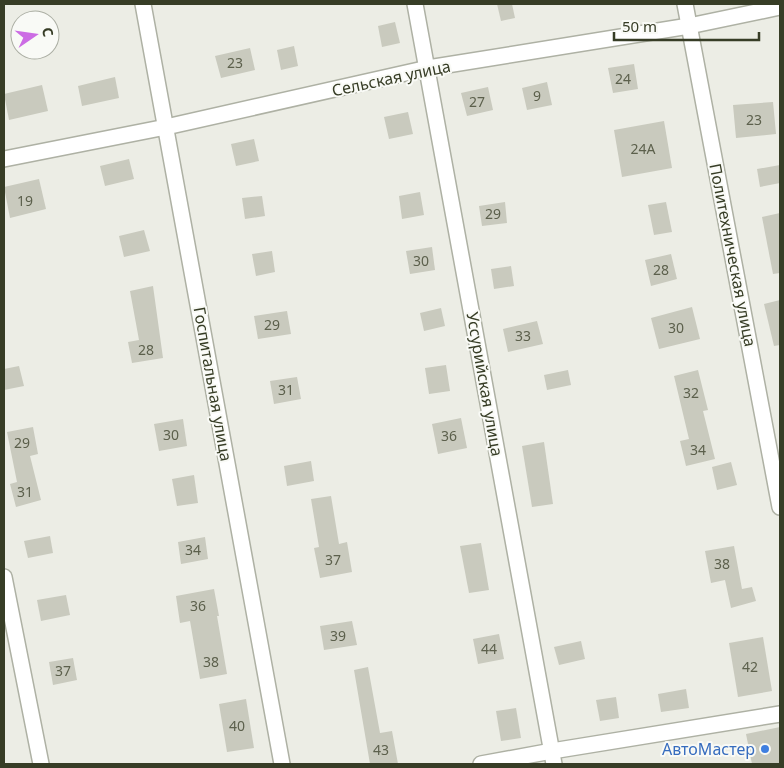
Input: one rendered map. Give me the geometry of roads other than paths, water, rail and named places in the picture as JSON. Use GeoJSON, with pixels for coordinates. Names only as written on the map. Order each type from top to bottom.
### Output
{"type":"FeatureCollection","features":[{"type":"Feature","properties":{"kind":"street","name":"Госпитальная улица"},"geometry":{"type":"LineString","coordinates":[[143,4],[282,764]]}},
{"type":"Feature","properties":{"kind":"street","name":"Уссурийская улица"},"geometry":{"type":"LineString","coordinates":[[415,4],[553,758]]}},
{"type":"Feature","properties":{"kind":"street","name":"Политехническая улица"},"geometry":{"type":"LineString","coordinates":[[685,4],[780,507]]}},
{"type":"Feature","properties":{"kind":"street","name":"Сельская улица"},"geometry":{"type":"LineString","coordinates":[[4,159],[166,127],[428,68],[690,26],[780,7]]}},
{"type":"Feature","properties":{"kind":"street"},"geometry":{"type":"LineString","coordinates":[[4,577],[41,764]]}},
{"type":"Feature","properties":{"kind":"street"},"geometry":{"type":"LineString","coordinates":[[481,764],[553,758],[780,714]]}},
{"type":"Feature","properties":{"kind":"place","name":"АвтоМастер"},"geometry":{"type":"Point","coordinates":[765,749]}}]}
